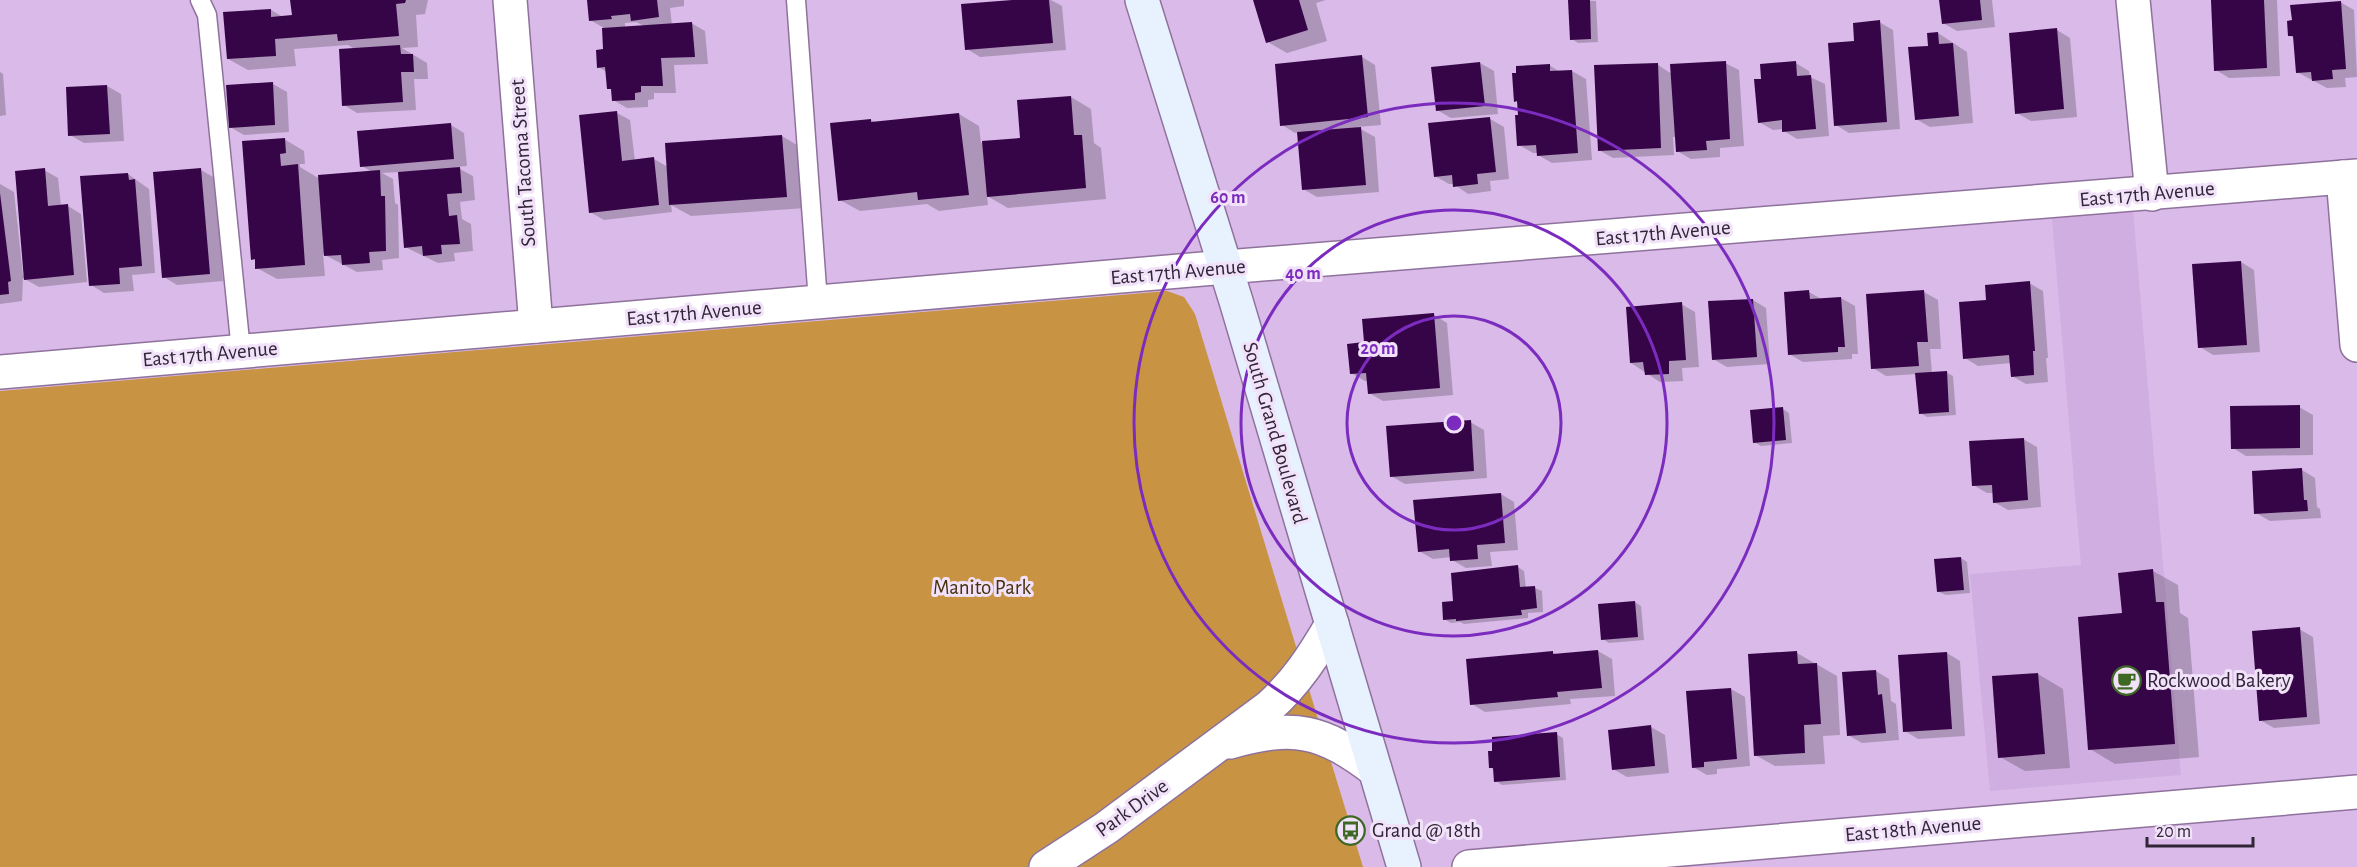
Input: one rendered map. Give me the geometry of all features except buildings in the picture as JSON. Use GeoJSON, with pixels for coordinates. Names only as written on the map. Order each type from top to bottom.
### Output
{"type":"FeatureCollection","features":[{"type":"Feature","properties":{"kind":"main road","name":"South Grand Boulevard"},"geometry":{"type":"LineString","coordinates":[[1142,0],[1226,267],[1404,867]]}},
{"type":"Feature","properties":{"kind":"street","name":"South Tacoma Street"},"geometry":{"type":"LineString","coordinates":[[510,0],[536,326]]}},
{"type":"Feature","properties":{"kind":"street"},"geometry":{"type":"LineString","coordinates":[[2133,0],[2152,194]]}},
{"type":"Feature","properties":{"kind":"street","name":"East 17th Avenue"},"geometry":{"type":"LineString","coordinates":[[0,372],[1226,267],[2350,177]]}},
{"type":"Feature","properties":{"kind":"street"},"geometry":{"type":"LineString","coordinates":[[2350,177],[2357,345]]}},
{"type":"Feature","properties":{"kind":"street","name":"Park Drive"},"geometry":{"type":"LineString","coordinates":[[1046,867],[1106,828],[1217,747],[1282,696],[1305,668],[1332,624]]}},
{"type":"Feature","properties":{"kind":"street","name":"Park Drive"},"geometry":{"type":"LineString","coordinates":[[1217,747],[1266,734],[1309,733],[1338,744],[1375,770]]}},
{"type":"Feature","properties":{"kind":"street","name":"East 18th Avenue"},"geometry":{"type":"LineString","coordinates":[[1469,867],[2357,792]]}},
{"type":"Feature","properties":{"kind":"lane"},"geometry":{"type":"LineString","coordinates":[[200,0],[207,15],[240,351]]}},
{"type":"Feature","properties":{"kind":"lane"},"geometry":{"type":"LineString","coordinates":[[796,0],[818,302]]}},
{"type":"Feature","properties":{"kind":"shaded area"},"geometry":{"type":"Polygon","coordinates":[[[2133,211],[2181,775],[1990,791],[1970,574],[2081,565],[2052,218],[2133,211]]]}},
{"type":"Feature","properties":{"kind":"green space","name":"Manito Park"},"geometry":{"type":"Polygon","coordinates":[[[1167,291],[1184,297],[1195,314],[1363,867],[0,867],[0,391],[1167,291]]]}},
{"type":"Feature","properties":{"kind":"place","name":"Rockwood Bakery"},"geometry":{"type":"Point","coordinates":[2126,680]}},
{"type":"Feature","properties":{"kind":"place","name":"Grand @ 18th"},"geometry":{"type":"Point","coordinates":[1351,830]}}]}
